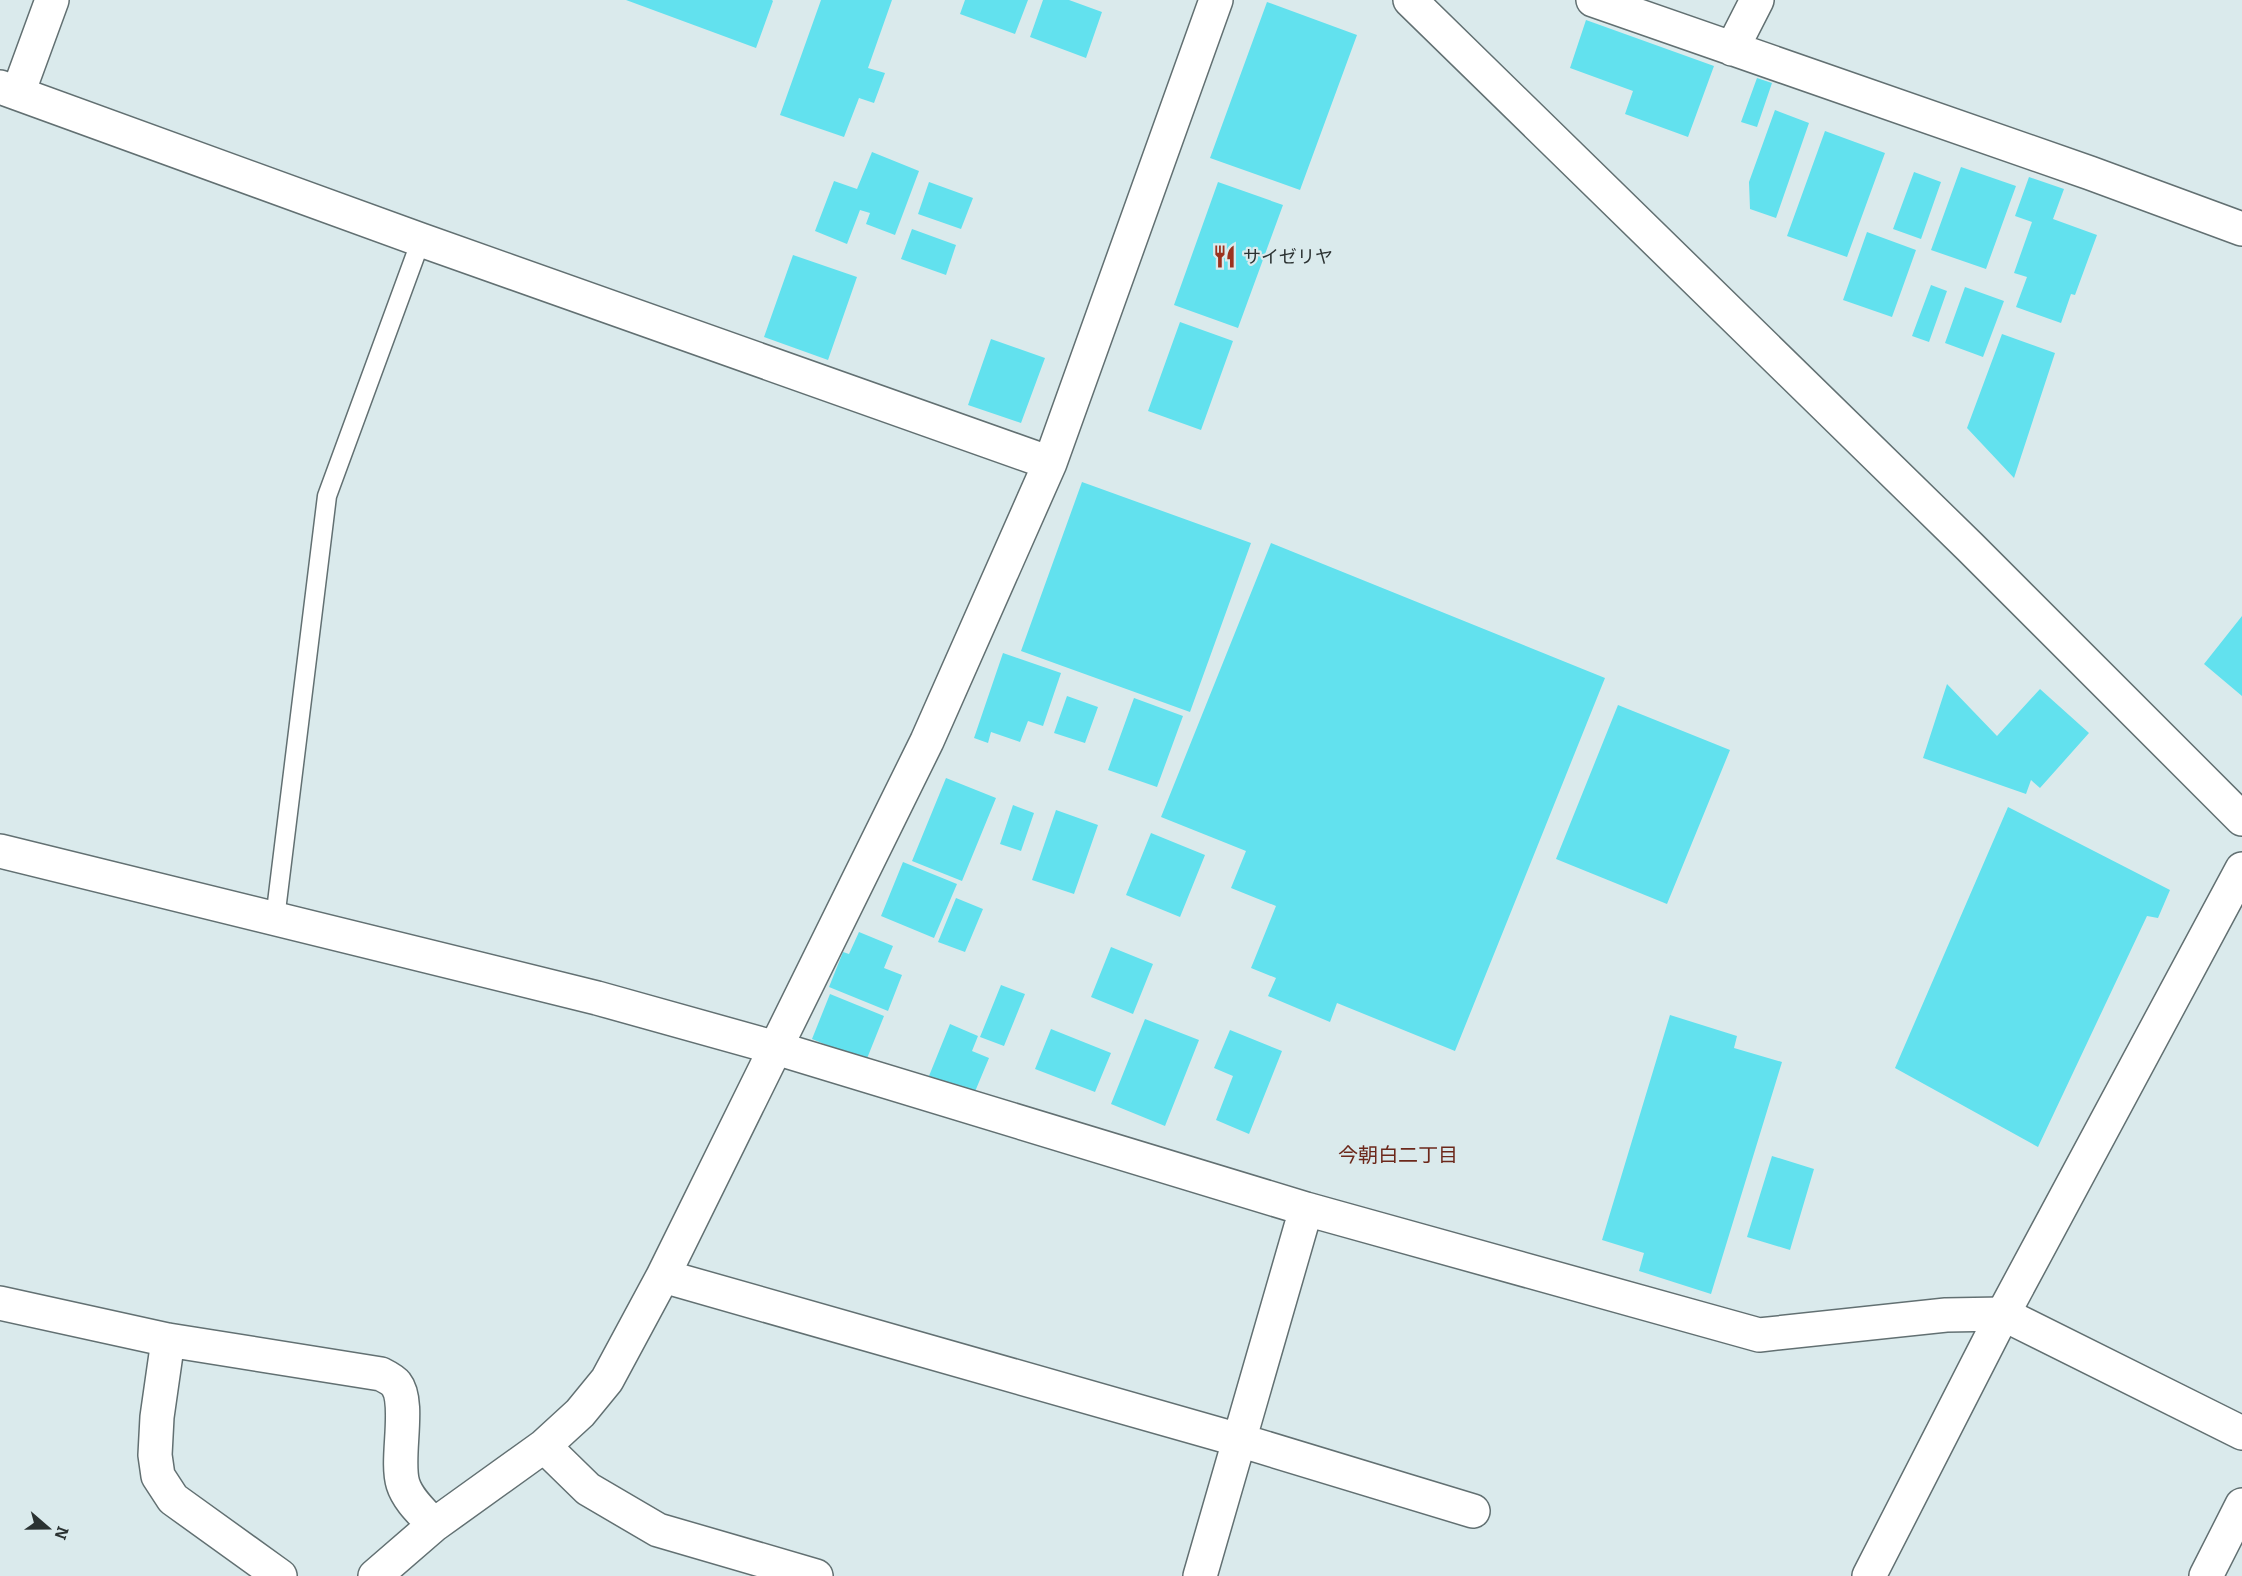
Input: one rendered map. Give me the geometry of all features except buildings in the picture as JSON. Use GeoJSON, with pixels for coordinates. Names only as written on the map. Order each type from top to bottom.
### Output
{"type":"FeatureCollection","features":[{"type":"Feature","properties":{"kind":"street"},"geometry":{"type":"LineString","coordinates":[[52,0],[9,90],[421,240],[1050,463]]}},
{"type":"Feature","properties":{"kind":"street"},"geometry":{"type":"LineString","coordinates":[[375,1576],[434,1525],[544,1446],[580,1413],[607,1380],[663,1276],[927,741],[1050,463],[1215,0]]}},
{"type":"Feature","properties":{"kind":"street"},"geometry":{"type":"LineString","coordinates":[[1410,0],[1970,547],[2242,819]]}},
{"type":"Feature","properties":{"kind":"street"},"geometry":{"type":"LineString","coordinates":[[1593,0],[2090,173],[2242,229]]}},
{"type":"Feature","properties":{"kind":"street"},"geometry":{"type":"LineString","coordinates":[[1732,48],[1757,0]]}},
{"type":"Feature","properties":{"kind":"street"},"geometry":{"type":"LineString","coordinates":[[0,851],[597,998],[776,1048],[1305,1209],[1759,1335],[1946,1315],[2003,1314],[2242,1433]]}},
{"type":"Feature","properties":{"kind":"street"},"geometry":{"type":"LineString","coordinates":[[1869,1576],[2003,1314],[2242,869]]}},
{"type":"Feature","properties":{"kind":"street"},"geometry":{"type":"LineString","coordinates":[[1200,1576],[1305,1209]]}},
{"type":"Feature","properties":{"kind":"street"},"geometry":{"type":"LineString","coordinates":[[663,1276],[1239,1440],[1473,1511]]}},
{"type":"Feature","properties":{"kind":"street"},"geometry":{"type":"LineString","coordinates":[[0,1303],[168,1340],[381,1374],[396,1384],[403,1402],[401,1452],[403,1484],[415,1504],[434,1525]]}},
{"type":"Feature","properties":{"kind":"street"},"geometry":{"type":"LineString","coordinates":[[168,1340],[157,1417],[155,1455],[158,1476],[173,1499],[280,1576]]}},
{"type":"Feature","properties":{"kind":"street"},"geometry":{"type":"LineString","coordinates":[[544,1446],[588,1489],[658,1530],[816,1576]]}},
{"type":"Feature","properties":{"kind":"street"},"geometry":{"type":"LineString","coordinates":[[2206,1576],[2242,1505]]}},
{"type":"Feature","properties":{"kind":"lane"},"geometry":{"type":"LineString","coordinates":[[275,919],[327,496],[421,240]]}},
{"type":"Feature","properties":{"kind":"place","name":"サイゼリヤ"},"geometry":{"type":"Point","coordinates":[1225,257]}},
{"type":"Feature","properties":{"kind":"district","name":"今朝白二丁目"},"geometry":{"type":"Point","coordinates":[1398,1155]}}]}
